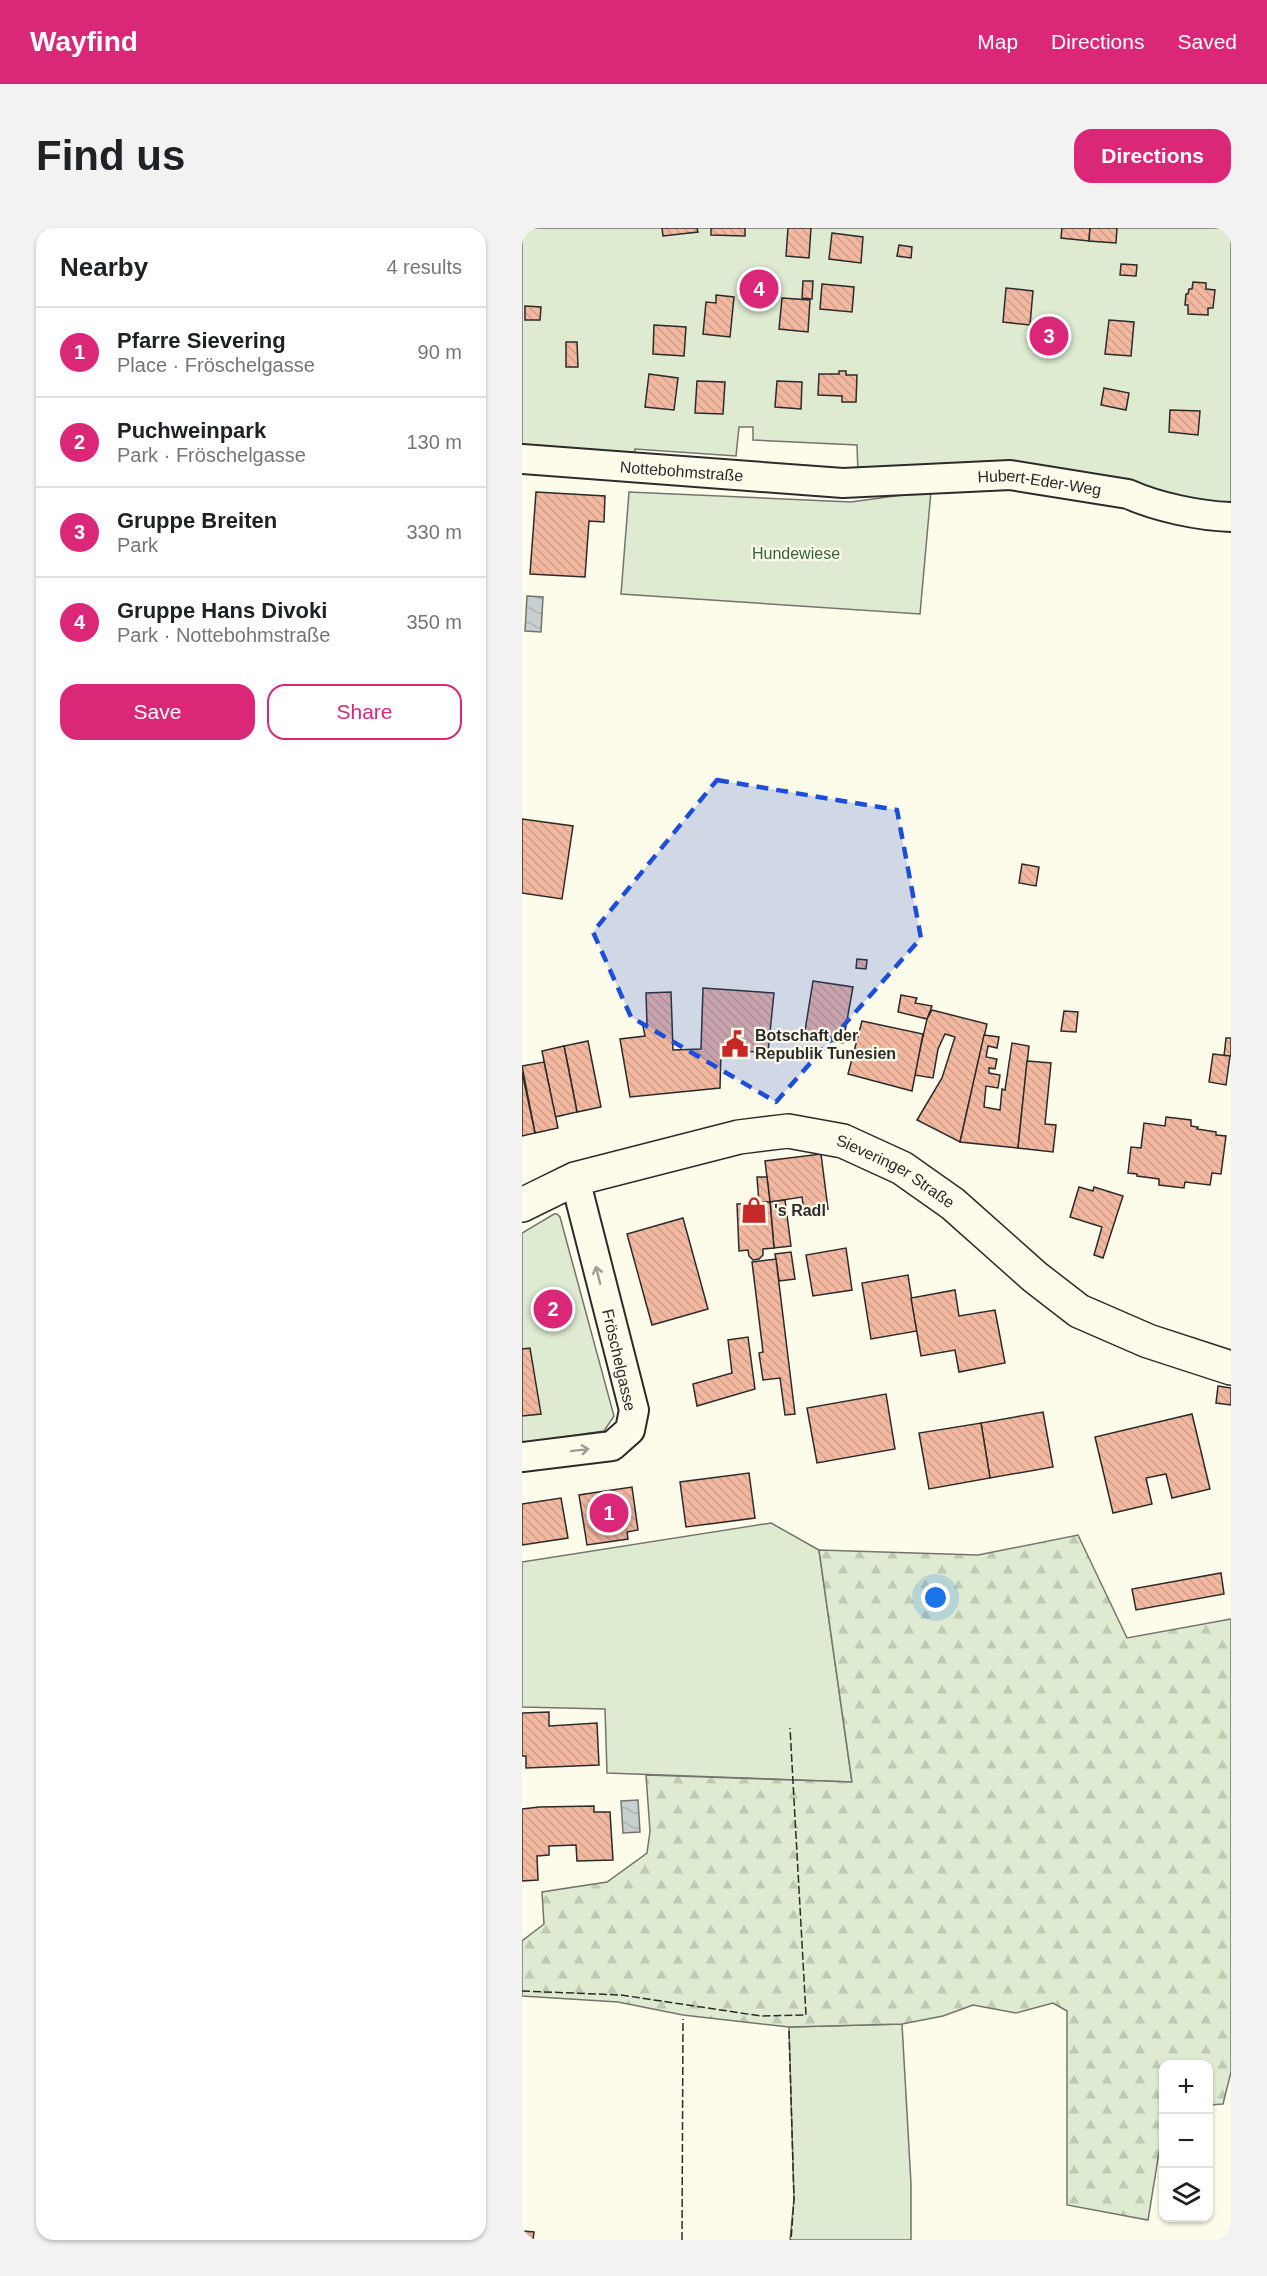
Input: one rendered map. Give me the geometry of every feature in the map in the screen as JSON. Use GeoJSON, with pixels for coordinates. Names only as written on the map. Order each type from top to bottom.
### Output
{"type":"FeatureCollection","features":[{"type":"Feature","properties":{"kind":"main road","name":"Sieveringer Straße"},"geometry":{"type":"LineString","coordinates":[[522,1205],[575,1179],[739,1137],[788,1131],[843,1141],[902,1168],[953,1204],[1035,1277],[1079,1311],[1148,1341],[1231,1368]]}},
{"type":"Feature","properties":{"kind":"street","name":"Nottebohmstraße"},"geometry":{"type":"LineString","coordinates":[[522,459],[843,483]]}},
{"type":"Feature","properties":{"kind":"street","name":"Hubert-Eder-Weg"},"geometry":{"type":"LineString","coordinates":[[843,483],[1011,476],[1128,495],[1143,501],[1215,516],[1231,517]]}},
{"type":"Feature","properties":{"kind":"street","name":"Fröschelgasse"},"geometry":{"type":"LineString","coordinates":[[522,1457],[612,1446],[630,1430],[634,1410],[575,1179]]}},
{"type":"Feature","properties":{"kind":"highlighted area"},"geometry":{"type":"Polygon","coordinates":[[[717,780],[897,810],[921,938],[776,1102],[631,1017],[593,932],[717,780]]]}},
{"type":"Feature","properties":{"kind":"green space"},"geometry":{"type":"Polygon","coordinates":[[[522,228],[1231,228],[1231,508],[858,474],[857,445],[753,440],[753,427],[739,427],[736,456],[635,449],[633,459],[522,450],[522,228]]]}},
{"type":"Feature","properties":{"kind":"green space","name":"Hundewiese"},"geometry":{"type":"Polygon","coordinates":[[[931,491],[920,614],[621,594],[629,492],[851,502],[931,491]]]}},
{"type":"Feature","properties":{"kind":"green space"},"geometry":{"type":"Polygon","coordinates":[[[554,1214],[560,1217],[614,1416],[604,1431],[522,1443],[522,1233],[554,1214]]]}},
{"type":"Feature","properties":{"kind":"green space"},"geometry":{"type":"Polygon","coordinates":[[[771,1523],[819,1550],[852,1782],[607,1773],[605,1709],[522,1707],[522,1562],[771,1523]]]}},
{"type":"Feature","properties":{"kind":"green space"},"geometry":{"type":"Polygon","coordinates":[[[1078,1535],[1127,1638],[1231,1619],[1231,2072],[1223,2104],[1213,2105],[1213,2060],[1159,2060],[1159,2153],[1148,2220],[1067,2205],[1067,2011],[1053,2003],[1016,2013],[973,2005],[943,2016],[902,2024],[789,2027],[683,2015],[618,2002],[522,1996],[522,1941],[544,1924],[542,1892],[607,1882],[647,1853],[650,1831],[646,1775],[852,1782],[819,1550],[978,1555],[1078,1535]]]}},
{"type":"Feature","properties":{"kind":"green space"},"geometry":{"type":"Polygon","coordinates":[[[902,2024],[911,2184],[911,2240],[790,2240],[794,2199],[789,2027],[902,2024]]]}},
{"type":"Feature","properties":{"kind":"water"},"geometry":{"type":"Polygon","coordinates":[[[527,596],[543,597],[541,632],[525,631],[527,596]]]}},
{"type":"Feature","properties":{"kind":"water"},"geometry":{"type":"Polygon","coordinates":[[[638,1800],[640,1832],[623,1833],[621,1801],[638,1800]]]}},
{"type":"Feature","properties":{"kind":"building"},"geometry":{"type":"Polygon","coordinates":[[[662,228],[697,228],[698,232],[663,236],[662,228]]]}},
{"type":"Feature","properties":{"kind":"building"},"geometry":{"type":"Polygon","coordinates":[[[711,228],[745,228],[745,236],[711,235],[711,228]]]}},
{"type":"Feature","properties":{"kind":"building"},"geometry":{"type":"Polygon","coordinates":[[[788,228],[811,228],[809,258],[786,256],[788,228]]]}},
{"type":"Feature","properties":{"kind":"building"},"geometry":{"type":"Polygon","coordinates":[[[1062,228],[1090,228],[1089,241],[1061,238],[1062,228]]]}},
{"type":"Feature","properties":{"kind":"building"},"geometry":{"type":"Polygon","coordinates":[[[1090,228],[1117,228],[1116,243],[1089,241],[1090,228]]]}},
{"type":"Feature","properties":{"kind":"building"},"geometry":{"type":"Polygon","coordinates":[[[832,233],[863,237],[861,263],[829,259],[832,233]]]}},
{"type":"Feature","properties":{"kind":"building"},"geometry":{"type":"Polygon","coordinates":[[[899,245],[912,247],[911,258],[897,256],[899,245]]]}},
{"type":"Feature","properties":{"kind":"building"},"geometry":{"type":"Polygon","coordinates":[[[1121,264],[1137,265],[1136,276],[1120,275],[1121,264]]]}},
{"type":"Feature","properties":{"kind":"building"},"geometry":{"type":"Polygon","coordinates":[[[803,281],[813,281],[812,299],[802,298],[803,281]]]}},
{"type":"Feature","properties":{"kind":"building"},"geometry":{"type":"Polygon","coordinates":[[[1193,282],[1206,283],[1206,289],[1215,290],[1213,308],[1208,308],[1208,315],[1188,314],[1188,305],[1185,305],[1186,294],[1189,289],[1192,289],[1193,282]]]}},
{"type":"Feature","properties":{"kind":"building"},"geometry":{"type":"Polygon","coordinates":[[[822,284],[854,287],[852,312],[820,309],[822,284]]]}},
{"type":"Feature","properties":{"kind":"building"},"geometry":{"type":"Polygon","coordinates":[[[1006,288],[1033,291],[1030,325],[1003,322],[1006,288]]]}},
{"type":"Feature","properties":{"kind":"building"},"geometry":{"type":"Polygon","coordinates":[[[716,295],[734,297],[730,337],[703,334],[706,302],[716,303],[716,295]]]}},
{"type":"Feature","properties":{"kind":"building"},"geometry":{"type":"Polygon","coordinates":[[[782,298],[810,300],[808,332],[779,329],[782,298]]]}},
{"type":"Feature","properties":{"kind":"building"},"geometry":{"type":"Polygon","coordinates":[[[525,306],[541,307],[540,320],[525,320],[525,306]]]}},
{"type":"Feature","properties":{"kind":"building"},"geometry":{"type":"Polygon","coordinates":[[[1109,320],[1134,322],[1131,356],[1105,354],[1109,320]]]}},
{"type":"Feature","properties":{"kind":"building"},"geometry":{"type":"Polygon","coordinates":[[[654,325],[686,327],[684,356],[653,354],[654,325]]]}},
{"type":"Feature","properties":{"kind":"building"},"geometry":{"type":"Polygon","coordinates":[[[566,342],[577,342],[578,367],[566,367],[566,342]]]}},
{"type":"Feature","properties":{"kind":"building"},"geometry":{"type":"Polygon","coordinates":[[[839,371],[846,371],[846,375],[857,375],[856,402],[842,402],[842,396],[818,395],[819,374],[839,374],[839,371]]]}},
{"type":"Feature","properties":{"kind":"building"},"geometry":{"type":"Polygon","coordinates":[[[649,374],[678,378],[674,410],[645,407],[649,374]]]}},
{"type":"Feature","properties":{"kind":"building"},"geometry":{"type":"Polygon","coordinates":[[[697,381],[725,382],[723,414],[695,413],[697,381]]]}},
{"type":"Feature","properties":{"kind":"building"},"geometry":{"type":"Polygon","coordinates":[[[777,381],[802,382],[801,409],[775,407],[777,381]]]}},
{"type":"Feature","properties":{"kind":"building"},"geometry":{"type":"Polygon","coordinates":[[[1104,388],[1129,393],[1126,410],[1101,405],[1104,388]]]}},
{"type":"Feature","properties":{"kind":"building"},"geometry":{"type":"Polygon","coordinates":[[[1170,410],[1200,411],[1198,435],[1169,432],[1170,410]]]}},
{"type":"Feature","properties":{"kind":"building"},"geometry":{"type":"Polygon","coordinates":[[[536,492],[605,496],[604,522],[589,521],[585,577],[530,574],[536,492]]]}},
{"type":"Feature","properties":{"kind":"building"},"geometry":{"type":"Polygon","coordinates":[[[522,819],[573,826],[562,899],[522,893],[522,819]]]}},
{"type":"Feature","properties":{"kind":"building"},"geometry":{"type":"Polygon","coordinates":[[[1022,864],[1039,867],[1036,886],[1019,883],[1022,864]]]}},
{"type":"Feature","properties":{"kind":"building"},"geometry":{"type":"Polygon","coordinates":[[[857,959],[867,960],[866,969],[856,968],[857,959]]]}},
{"type":"Feature","properties":{"kind":"building"},"geometry":{"type":"Polygon","coordinates":[[[813,981],[853,987],[843,1043],[804,1037],[813,981]]]}},
{"type":"Feature","properties":{"kind":"building","name":"Botschaft der Republik Tunesien"},"geometry":{"type":"Polygon","coordinates":[[[703,988],[774,993],[768,1052],[721,1051],[720,1088],[630,1097],[620,1039],[645,1036],[643,1026],[647,1025],[646,993],[671,992],[673,1050],[701,1049],[703,988]]]}},
{"type":"Feature","properties":{"kind":"building"},"geometry":{"type":"Polygon","coordinates":[[[901,995],[917,998],[915,1003],[932,1006],[927,1019],[898,1012],[901,995]]]}},
{"type":"Feature","properties":{"kind":"building"},"geometry":{"type":"Polygon","coordinates":[[[932,1010],[987,1024],[960,1142],[917,1120],[942,1078],[955,1037],[945,1034],[938,1049],[933,1078],[914,1075],[927,1019],[932,1010]]]}},
{"type":"Feature","properties":{"kind":"building"},"geometry":{"type":"Polygon","coordinates":[[[1064,1011],[1078,1012],[1076,1032],[1061,1031],[1064,1011]]]}},
{"type":"Feature","properties":{"kind":"building"},"geometry":{"type":"Polygon","coordinates":[[[862,1021],[923,1034],[912,1091],[848,1074],[862,1021]]]}},
{"type":"Feature","properties":{"kind":"building"},"geometry":{"type":"Polygon","coordinates":[[[984,1035],[999,1037],[997,1048],[988,1046],[986,1057],[997,1059],[995,1069],[989,1068],[989,1073],[1000,1075],[998,1088],[986,1086],[984,1107],[1000,1110],[1012,1043],[1029,1046],[1018,1148],[960,1142],[984,1035]]]}},
{"type":"Feature","properties":{"kind":"building"},"geometry":{"type":"Polygon","coordinates":[[[1226,1038],[1231,1038],[1231,1056],[1224,1056],[1226,1038]]]}},
{"type":"Feature","properties":{"kind":"building"},"geometry":{"type":"Polygon","coordinates":[[[588,1041],[601,1107],[577,1112],[564,1046],[588,1041]]]}},
{"type":"Feature","properties":{"kind":"building"},"geometry":{"type":"Polygon","coordinates":[[[564,1046],[577,1112],[555,1117],[542,1051],[564,1046]]]}},
{"type":"Feature","properties":{"kind":"building"},"geometry":{"type":"Polygon","coordinates":[[[1213,1054],[1230,1056],[1226,1085],[1209,1082],[1213,1054]]]}},
{"type":"Feature","properties":{"kind":"building"},"geometry":{"type":"Polygon","coordinates":[[[1027,1061],[1051,1063],[1045,1124],[1056,1125],[1053,1152],[1018,1148],[1027,1061]]]}},
{"type":"Feature","properties":{"kind":"building"},"geometry":{"type":"Polygon","coordinates":[[[544,1062],[558,1128],[535,1133],[522,1066],[544,1062]]]}},
{"type":"Feature","properties":{"kind":"building"},"geometry":{"type":"Polygon","coordinates":[[[522,1072],[535,1133],[522,1136],[522,1072]]]}},
{"type":"Feature","properties":{"kind":"building"},"geometry":{"type":"Polygon","coordinates":[[[1166,1117],[1191,1120],[1191,1126],[1198,1127],[1197,1129],[1226,1136],[1221,1174],[1212,1173],[1210,1185],[1185,1182],[1184,1188],[1159,1185],[1159,1179],[1128,1173],[1131,1147],[1141,1148],[1144,1123],[1165,1126],[1166,1117]]]}},
{"type":"Feature","properties":{"kind":"building"},"geometry":{"type":"Polygon","coordinates":[[[821,1154],[828,1209],[804,1212],[802,1197],[770,1202],[765,1161],[821,1154]]]}},
{"type":"Feature","properties":{"kind":"building"},"geometry":{"type":"Polygon","coordinates":[[[757,1177],[767,1177],[770,1202],[759,1203],[757,1177]]]}},
{"type":"Feature","properties":{"kind":"building"},"geometry":{"type":"Polygon","coordinates":[[[1079,1187],[1093,1191],[1094,1187],[1123,1196],[1103,1258],[1094,1255],[1102,1227],[1070,1217],[1079,1187]]]}},
{"type":"Feature","properties":{"kind":"building"},"geometry":{"type":"Polygon","coordinates":[[[785,1200],[791,1246],[774,1248],[770,1202],[785,1200]]]}},
{"type":"Feature","properties":{"kind":"building"},"geometry":{"type":"Polygon","coordinates":[[[770,1202],[774,1248],[763,1249],[763,1255],[753,1260],[748,1250],[739,1251],[737,1204],[770,1202]]]}},
{"type":"Feature","properties":{"kind":"building"},"geometry":{"type":"Polygon","coordinates":[[[683,1218],[708,1309],[652,1325],[627,1234],[683,1218]]]}},
{"type":"Feature","properties":{"kind":"building"},"geometry":{"type":"Polygon","coordinates":[[[846,1248],[852,1290],[813,1296],[806,1255],[846,1248]]]}},
{"type":"Feature","properties":{"kind":"building"},"geometry":{"type":"Polygon","coordinates":[[[791,1252],[795,1279],[779,1281],[775,1254],[791,1252]]]}},
{"type":"Feature","properties":{"kind":"building"},"geometry":{"type":"Polygon","coordinates":[[[776,1259],[795,1414],[785,1415],[780,1378],[763,1380],[759,1353],[763,1352],[752,1262],[776,1259]]]}},
{"type":"Feature","properties":{"kind":"building"},"geometry":{"type":"Polygon","coordinates":[[[908,1275],[917,1331],[871,1339],[862,1283],[908,1275]]]}},
{"type":"Feature","properties":{"kind":"building"},"geometry":{"type":"Polygon","coordinates":[[[955,1290],[959,1316],[995,1310],[1005,1363],[959,1372],[955,1350],[921,1356],[911,1298],[955,1290]]]}},
{"type":"Feature","properties":{"kind":"building"},"geometry":{"type":"Polygon","coordinates":[[[748,1337],[755,1389],[697,1406],[693,1384],[732,1373],[728,1340],[748,1337]]]}},
{"type":"Feature","properties":{"kind":"building"},"geometry":{"type":"Polygon","coordinates":[[[530,1348],[541,1414],[522,1416],[522,1349],[530,1348]]]}},
{"type":"Feature","properties":{"kind":"building"},"geometry":{"type":"Polygon","coordinates":[[[1218,1386],[1231,1388],[1231,1405],[1216,1403],[1218,1386]]]}},
{"type":"Feature","properties":{"kind":"building"},"geometry":{"type":"Polygon","coordinates":[[[886,1394],[895,1449],[817,1463],[807,1408],[886,1394]]]}},
{"type":"Feature","properties":{"kind":"building"},"geometry":{"type":"Polygon","coordinates":[[[1043,1412],[1053,1467],[990,1478],[981,1423],[1043,1412]]]}},
{"type":"Feature","properties":{"kind":"building"},"geometry":{"type":"Polygon","coordinates":[[[1192,1414],[1210,1489],[1172,1498],[1166,1474],[1146,1478],[1152,1504],[1113,1513],[1095,1437],[1192,1414]]]}},
{"type":"Feature","properties":{"kind":"building"},"geometry":{"type":"Polygon","coordinates":[[[981,1423],[990,1478],[929,1489],[919,1433],[981,1423]]]}},
{"type":"Feature","properties":{"kind":"building"},"geometry":{"type":"Polygon","coordinates":[[[749,1473],[755,1518],[686,1527],[680,1482],[749,1473]]]}},
{"type":"Feature","properties":{"kind":"building"},"geometry":{"type":"Polygon","coordinates":[[[632,1487],[638,1530],[627,1532],[628,1539],[587,1545],[579,1495],[632,1487]]]}},
{"type":"Feature","properties":{"kind":"building"},"geometry":{"type":"Polygon","coordinates":[[[561,1498],[568,1538],[522,1545],[522,1504],[561,1498]]]}},
{"type":"Feature","properties":{"kind":"building"},"geometry":{"type":"Polygon","coordinates":[[[1221,1573],[1224,1594],[1136,1610],[1132,1589],[1221,1573]]]}},
{"type":"Feature","properties":{"kind":"building"},"geometry":{"type":"Polygon","coordinates":[[[549,1712],[549,1726],[597,1723],[599,1765],[526,1768],[526,1756],[522,1756],[522,1713],[549,1712]]]}},
{"type":"Feature","properties":{"kind":"building"},"geometry":{"type":"Polygon","coordinates":[[[594,1806],[594,1812],[610,1812],[613,1860],[577,1861],[576,1845],[549,1846],[549,1855],[537,1856],[538,1880],[522,1881],[522,1809],[594,1806]]]}},
{"type":"Feature","properties":{"kind":"building"},"geometry":{"type":"Polygon","coordinates":[[[522,2231],[534,2232],[533,2240],[522,2240],[522,2231]]]}},
{"type":"Feature","properties":{"kind":"fence"},"geometry":{"type":"LineString","coordinates":[[522,1991],[621,1995],[761,2016],[806,2015],[790,1728]]}},
{"type":"Feature","properties":{"kind":"fence"},"geometry":{"type":"LineString","coordinates":[[682,2240],[683,2019]]}},
{"type":"Feature","properties":{"kind":"fence"},"geometry":{"type":"LineString","coordinates":[[789,2031],[794,2199],[791,2240]]}},
{"type":"Feature","properties":{"kind":"place","name":"Gruppe Hans Divoki"},"geometry":{"type":"Point","coordinates":[759,289]}},
{"type":"Feature","properties":{"kind":"place","name":"Gruppe Breiten"},"geometry":{"type":"Point","coordinates":[1049,336]}},
{"type":"Feature","properties":{"kind":"place","name":"Botschaft der Republik Tunesien"},"geometry":{"type":"Point","coordinates":[735,1044]}},
{"type":"Feature","properties":{"kind":"place","name":"'s Radl"},"geometry":{"type":"Point","coordinates":[754,1210]}},
{"type":"Feature","properties":{"kind":"place","name":"Puchweinpark"},"geometry":{"type":"Point","coordinates":[553,1309]}},
{"type":"Feature","properties":{"kind":"place","name":"Pfarre Sievering"},"geometry":{"type":"Point","coordinates":[609,1513]}}]}
